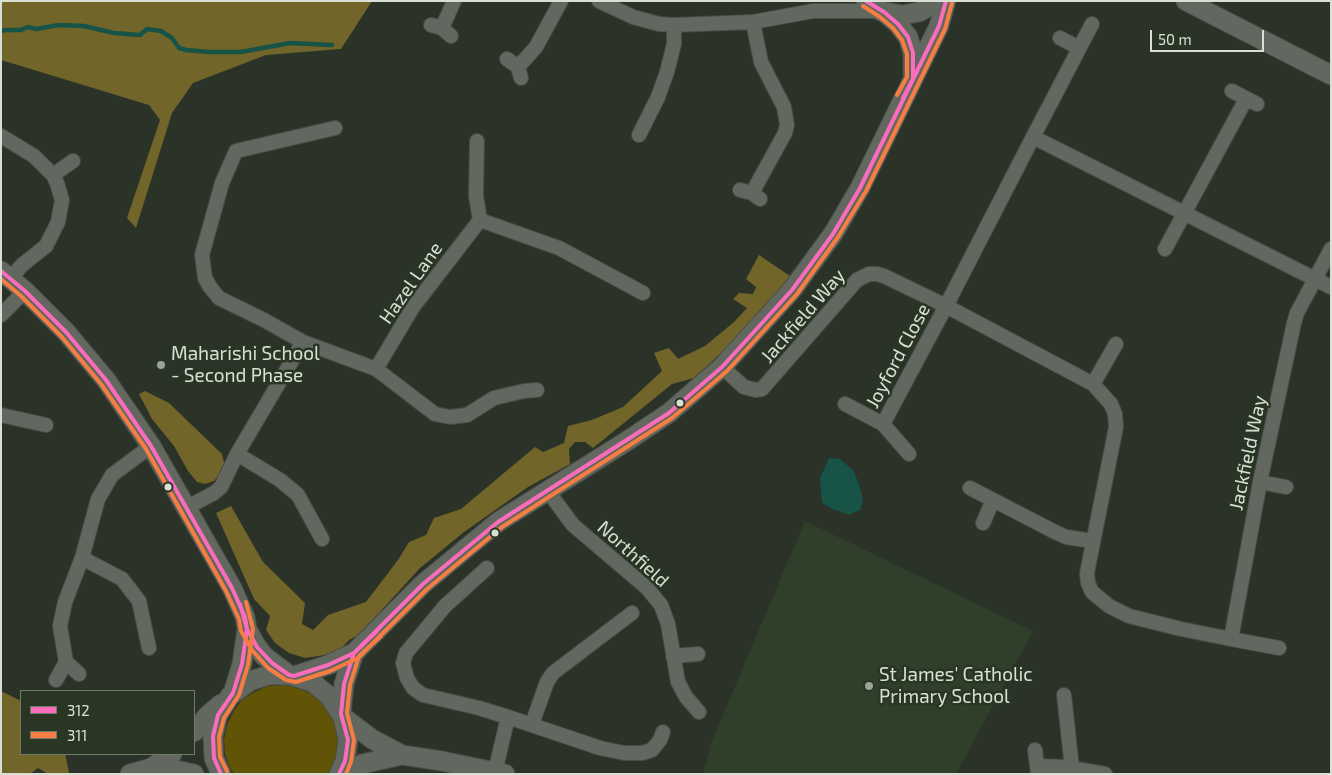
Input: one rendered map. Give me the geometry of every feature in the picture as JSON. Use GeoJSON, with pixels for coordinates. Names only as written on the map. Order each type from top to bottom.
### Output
{"type":"FeatureCollection","features":[{"type":"Feature","properties":{"kind":"street"},"geometry":{"type":"LineString","coordinates":[[441,30],[454,1]]}},
{"type":"Feature","properties":{"kind":"street"},"geometry":{"type":"LineString","coordinates":[[515,68],[536,47],[561,1]]}},
{"type":"Feature","properties":{"kind":"street"},"geometry":{"type":"LineString","coordinates":[[599,1],[633,18],[659,24],[674,25],[753,22],[818,6],[877,8],[902,15],[919,12],[939,1]]}},
{"type":"Feature","properties":{"kind":"street"},"geometry":{"type":"LineString","coordinates":[[195,731],[208,715],[250,681],[269,675],[291,675],[328,665],[354,653],[424,584],[498,522],[547,490],[596,462],[669,413],[722,367],[796,285],[833,234],[860,188],[939,26],[946,1]]}},
{"type":"Feature","properties":{"kind":"street"},"geometry":{"type":"LineString","coordinates":[[1186,1],[1331,75]]}},
{"type":"Feature","properties":{"kind":"street"},"geometry":{"type":"LineString","coordinates":[[877,8],[898,24],[908,37],[912,53],[913,79]]}},
{"type":"Feature","properties":{"kind":"street"},"geometry":{"type":"LineString","coordinates":[[751,194],[785,133],[786,125],[784,107],[761,62],[753,22]]}},
{"type":"Feature","properties":{"kind":"street"},"geometry":{"type":"LineString","coordinates":[[946,306],[1092,24]]}},
{"type":"Feature","properties":{"kind":"street"},"geometry":{"type":"LineString","coordinates":[[638,134],[658,98],[667,72],[674,44],[674,25]]}},
{"type":"Feature","properties":{"kind":"street"},"geometry":{"type":"LineString","coordinates":[[1060,38],[1079,48]]}},
{"type":"Feature","properties":{"kind":"street"},"geometry":{"type":"LineString","coordinates":[[1165,249],[1252,102],[1232,91]]}},
{"type":"Feature","properties":{"kind":"street"},"geometry":{"type":"LineString","coordinates":[[335,128],[236,151],[222,183],[202,255],[205,278],[219,298],[303,342],[376,369],[435,414],[450,417],[467,415],[494,398],[537,390]]}},
{"type":"Feature","properties":{"kind":"street"},"geometry":{"type":"LineString","coordinates":[[1,136],[34,156],[53,175],[62,200],[58,222],[46,246],[6,275],[66,332],[106,380],[151,446],[232,588],[245,616],[247,629],[242,664],[232,695],[218,714],[213,736],[214,758],[221,774]]}},
{"type":"Feature","properties":{"kind":"street"},"geometry":{"type":"LineString","coordinates":[[1034,137],[1331,288]]}},
{"type":"Feature","properties":{"kind":"street"},"geometry":{"type":"LineString","coordinates":[[477,141],[476,196],[480,220],[559,248],[644,293]]}},
{"type":"Feature","properties":{"kind":"street"},"geometry":{"type":"LineString","coordinates":[[53,175],[73,161]]}},
{"type":"Feature","properties":{"kind":"street","name":"Hazel Lane"},"geometry":{"type":"LineString","coordinates":[[376,369],[413,307],[480,220]]}},
{"type":"Feature","properties":{"kind":"street","name":"Jackfield Way"},"geometry":{"type":"LineString","coordinates":[[1231,639],[1260,482],[1294,323],[1297,312],[1331,249]]}},
{"type":"Feature","properties":{"kind":"street","name":"Jackfield Way"},"geometry":{"type":"LineString","coordinates":[[722,367],[744,387],[756,390],[762,389],[857,280],[869,274],[884,276],[946,306],[1093,384],[1111,404],[1115,414],[1116,426],[1087,573],[1092,592],[1109,606],[1143,620],[1279,648]]}},
{"type":"Feature","properties":{"kind":"street"},"geometry":{"type":"LineString","coordinates":[[1,315],[25,291]]}},
{"type":"Feature","properties":{"kind":"street","name":"Joyford Close"},"geometry":{"type":"LineString","coordinates":[[883,424],[946,306]]}},
{"type":"Feature","properties":{"kind":"street"},"geometry":{"type":"LineString","coordinates":[[186,508],[214,493],[221,486],[237,454],[303,342]]}},
{"type":"Feature","properties":{"kind":"street"},"geometry":{"type":"LineString","coordinates":[[1093,384],[1116,344]]}},
{"type":"Feature","properties":{"kind":"street","name":"Joyford Close"},"geometry":{"type":"LineString","coordinates":[[845,404],[883,424],[909,454]]}},
{"type":"Feature","properties":{"kind":"street"},"geometry":{"type":"LineString","coordinates":[[1,415],[46,425]]}},
{"type":"Feature","properties":{"kind":"street"},"geometry":{"type":"LineString","coordinates":[[79,674],[66,662],[60,626],[65,602],[82,558],[98,499],[112,475],[151,446]]}},
{"type":"Feature","properties":{"kind":"street"},"geometry":{"type":"LineString","coordinates":[[237,454],[280,480],[298,495],[322,539]]}},
{"type":"Feature","properties":{"kind":"street"},"geometry":{"type":"LineString","coordinates":[[1260,482],[1286,487]]}},
{"type":"Feature","properties":{"kind":"street"},"geometry":{"type":"LineString","coordinates":[[970,488],[1066,537],[1092,541]]}},
{"type":"Feature","properties":{"kind":"street","name":"Northfield"},"geometry":{"type":"LineString","coordinates":[[547,490],[573,525],[655,597],[665,614],[676,675],[681,690],[699,712]]}},
{"type":"Feature","properties":{"kind":"street"},"geometry":{"type":"LineString","coordinates":[[983,523],[993,500]]}},
{"type":"Feature","properties":{"kind":"street"},"geometry":{"type":"LineString","coordinates":[[82,558],[122,579],[139,601],[149,648]]}},
{"type":"Feature","properties":{"kind":"street"},"geometry":{"type":"LineString","coordinates":[[486,568],[445,606],[406,652],[403,662],[407,678],[414,688],[423,696],[508,716],[600,748],[624,753],[642,754],[652,750],[660,740],[663,732]]}},
{"type":"Feature","properties":{"kind":"street"},"geometry":{"type":"LineString","coordinates":[[532,724],[547,682],[553,673],[632,613]]}},
{"type":"Feature","properties":{"kind":"street"},"geometry":{"type":"LineString","coordinates":[[247,629],[264,656],[291,675],[312,682],[329,696],[342,715],[372,739],[402,755]]}},
{"type":"Feature","properties":{"kind":"street"},"geometry":{"type":"LineString","coordinates":[[339,774],[345,760],[348,740],[342,715],[344,684],[354,653]]}},
{"type":"Feature","properties":{"kind":"street"},"geometry":{"type":"LineString","coordinates":[[673,656],[698,654]]}},
{"type":"Feature","properties":{"kind":"street"},"geometry":{"type":"LineString","coordinates":[[56,680],[66,662]]}},
{"type":"Feature","properties":{"kind":"street"},"geometry":{"type":"LineString","coordinates":[[1064,695],[1072,768]]}},
{"type":"Feature","properties":{"kind":"street"},"geometry":{"type":"LineString","coordinates":[[346,774],[362,764],[402,755],[442,760],[500,773],[508,716]]}},
{"type":"Feature","properties":{"kind":"street"},"geometry":{"type":"LineString","coordinates":[[1034,750],[1038,770],[1072,768],[1105,774]]}},
{"type":"Feature","properties":{"kind":"street"},"geometry":{"type":"LineString","coordinates":[[130,774],[151,768],[170,755]]}},
{"type":"Feature","properties":{"kind":"street"},"geometry":{"type":"LineString","coordinates":[[151,768],[194,774]]}},
{"type":"Feature","properties":{"kind":"shaded area"},"geometry":{"type":"Polygon","coordinates":[[[1,1],[372,1],[341,49],[266,55],[193,83],[172,113],[136,228],[127,218],[160,120],[149,105],[1,60],[1,1]]]}},
{"type":"Feature","properties":{"kind":"shaded area"},"geometry":{"type":"Polygon","coordinates":[[[759,255],[790,276],[773,300],[748,328],[694,378],[672,384],[593,448],[585,442],[575,442],[569,449],[570,464],[528,487],[464,532],[420,568],[360,634],[349,640],[339,651],[305,658],[289,653],[275,643],[266,630],[270,616],[254,599],[216,513],[231,506],[263,562],[305,603],[302,624],[313,630],[328,615],[366,602],[398,560],[409,542],[426,535],[434,518],[461,509],[535,447],[543,452],[564,443],[568,426],[592,420],[623,407],[662,371],[654,353],[669,348],[678,359],[705,346],[734,322],[747,308],[733,299],[739,293],[753,294],[756,287],[746,279],[759,255]]]}},
{"type":"Feature","properties":{"kind":"shaded area"},"geometry":{"type":"Polygon","coordinates":[[[145,391],[169,403],[222,454],[225,467],[214,481],[205,484],[197,482],[188,471],[174,446],[152,419],[139,394],[145,391]]]}},
{"type":"Feature","properties":{"kind":"shaded area","name":"St James' Catholic Primary School"},"geometry":{"type":"Polygon","coordinates":[[[805,521],[1033,631],[956,774],[703,774],[712,741],[805,521]]]}},
{"type":"Feature","properties":{"kind":"shaded area"},"geometry":{"type":"Polygon","coordinates":[[[268,686],[298,687],[311,694],[323,703],[332,716],[337,730],[338,745],[335,760],[328,774],[234,774],[225,754],[224,740],[227,725],[233,712],[242,700],[254,692],[268,686]]]}},
{"type":"Feature","properties":{"kind":"shaded area"},"geometry":{"type":"Polygon","coordinates":[[[1,691],[20,700],[20,755],[65,755],[69,772],[67,774],[48,774],[38,768],[30,774],[1,774],[1,691]]]}},
{"type":"Feature","properties":{"kind":"water"},"geometry":{"type":"Polygon","coordinates":[[[829,458],[840,459],[854,471],[863,500],[860,510],[849,515],[822,503],[820,478],[829,458]]]}},
{"type":"Feature","properties":{"kind":"waterway"},"geometry":{"type":"LineString","coordinates":[[1,31],[21,30],[28,27],[36,29],[59,25],[84,26],[114,33],[140,35],[147,29],[161,31],[172,38],[179,48],[209,52],[241,52],[290,43],[332,45]]}},
{"type":"Feature","properties":{"kind":"transit line","name":"312"},"geometry":{"type":"LineString","coordinates":[[866,1],[884,12],[898,24],[908,37],[913,53],[913,79],[903,98]]}},
{"type":"Feature","properties":{"kind":"transit line","name":"312"},"geometry":{"type":"LineString","coordinates":[[1,271],[25,291],[66,332],[106,380],[151,446],[232,588],[245,617],[247,629],[257,647],[272,663],[289,675],[294,676],[328,665],[354,653],[423,584],[498,522],[669,413],[722,367],[792,290],[833,234],[860,188],[939,26],[946,1]]}},
{"type":"Feature","properties":{"kind":"transit line","name":"311"},"geometry":{"type":"LineString","coordinates":[[1,279],[61,336],[101,384],[146,449],[226,591],[239,619],[241,631],[252,650],[268,668],[286,680],[296,682],[330,671],[358,658],[427,589],[502,527],[672,418],[727,371],[797,294],[838,237],[866,191],[945,29],[952,3]]}},
{"type":"Feature","properties":{"kind":"transit line","name":"311"},"geometry":{"type":"LineString","coordinates":[[863,6],[893,28],[902,40],[907,54],[907,77],[897,95]]}},
{"type":"Feature","properties":{"kind":"transit line","name":"311"},"geometry":{"type":"LineString","coordinates":[[227,771],[220,757],[219,737],[224,718],[239,695],[248,665],[253,629],[246,602]]}},
{"type":"Feature","properties":{"kind":"transit line","name":"312"},"geometry":{"type":"LineString","coordinates":[[221,774],[214,758],[213,736],[218,715],[233,693],[242,664],[247,629],[240,604]]}},
{"type":"Feature","properties":{"kind":"transit line","name":"312"},"geometry":{"type":"LineString","coordinates":[[339,774],[345,761],[348,740],[341,714],[344,684],[354,653],[377,631]]}},
{"type":"Feature","properties":{"kind":"transit line","name":"311"},"geometry":{"type":"LineString","coordinates":[[346,774],[351,762],[354,740],[347,713],[350,685],[359,656],[381,636]]}},
{"type":"Feature","properties":{"kind":"place","name":"Maharishi School - Second Phase"},"geometry":{"type":"Point","coordinates":[161,365]}},
{"type":"Feature","properties":{"kind":"place","name":"St James' Catholic Primary School"},"geometry":{"type":"Point","coordinates":[869,686]}}]}
